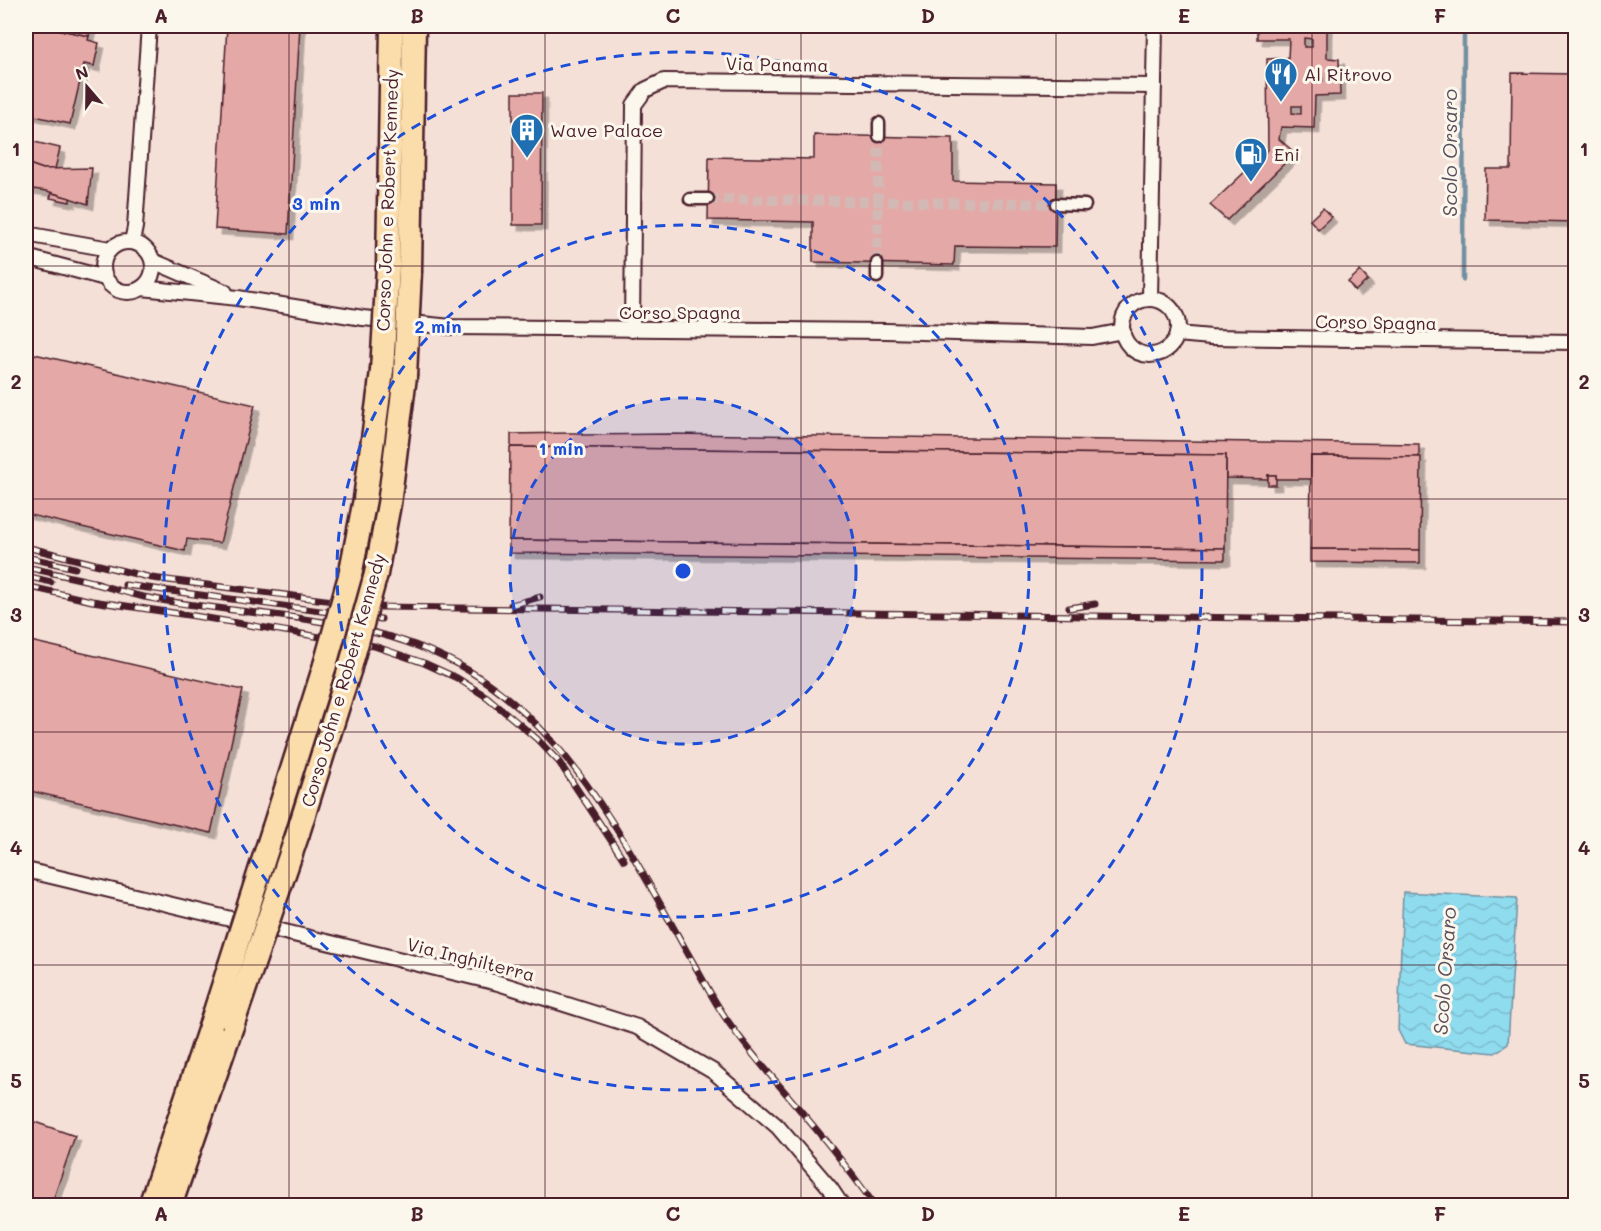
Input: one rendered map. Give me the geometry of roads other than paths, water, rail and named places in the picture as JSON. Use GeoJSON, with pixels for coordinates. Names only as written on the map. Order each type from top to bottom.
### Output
{"type":"FeatureCollection","features":[{"type":"Feature","properties":{"kind":"highway","name":"Corso John e Robert Kennedy"},"geometry":{"type":"LineString","coordinates":[[150,1206],[298,833],[349,671],[376,574],[389,504],[405,375],[399,269],[392,26]]}},
{"type":"Feature","properties":{"kind":"highway","name":"Corso John e Robert Kennedy"},"geometry":{"type":"LineString","coordinates":[[170,1206],[274,827],[325,665],[350,576],[365,499],[382,371],[399,269],[414,26]]}},
{"type":"Feature","properties":{"kind":"street"},"geometry":{"type":"LineString","coordinates":[[105,278],[103,263],[110,249],[118,244],[132,242],[135,227],[149,26]]}},
{"type":"Feature","properties":{"kind":"street"},"geometry":{"type":"LineString","coordinates":[[1150,299],[1155,26]]}},
{"type":"Feature","properties":{"kind":"street","name":"Via Panama"},"geometry":{"type":"LineString","coordinates":[[632,330],[634,105],[645,90],[664,81],[1154,86]]}},
{"type":"Feature","properties":{"kind":"street"},"geometry":{"type":"LineString","coordinates":[[879,123],[879,136]]}},
{"type":"Feature","properties":{"kind":"street"},"geometry":{"type":"LineString","coordinates":[[690,199],[708,199]]}},
{"type":"Feature","properties":{"kind":"street"},"geometry":{"type":"LineString","coordinates":[[1056,204],[1085,205]]}},
{"type":"Feature","properties":{"kind":"street"},"geometry":{"type":"LineString","coordinates":[[26,234],[110,249]]}},
{"type":"Feature","properties":{"kind":"street","name":"Corso Spagna"},"geometry":{"type":"LineString","coordinates":[[132,242],[143,246],[153,261],[238,297]]}},
{"type":"Feature","properties":{"kind":"street","name":"Corso Spagna"},"geometry":{"type":"LineString","coordinates":[[26,257],[105,278],[117,290],[125,292],[142,288],[238,297],[363,318],[451,327],[886,331],[1092,337],[1123,331]]}},
{"type":"Feature","properties":{"kind":"street"},"geometry":{"type":"LineString","coordinates":[[142,288],[152,276],[153,261]]}},
{"type":"Feature","properties":{"kind":"street"},"geometry":{"type":"LineString","coordinates":[[878,264],[878,277]]}},
{"type":"Feature","properties":{"kind":"street"},"geometry":{"type":"LineString","coordinates":[[1144,299],[1150,299],[1164,302],[1171,308],[1176,315],[1178,325],[1177,334],[1168,348],[1151,354],[1142,353],[1129,345],[1122,325],[1126,313],[1132,306],[1144,299]]}},
{"type":"Feature","properties":{"kind":"street","name":"Corso Spagna"},"geometry":{"type":"LineString","coordinates":[[1177,334],[1211,338],[1575,342]]}},
{"type":"Feature","properties":{"kind":"street","name":"Via Inghilterra"},"geometry":{"type":"LineString","coordinates":[[26,870],[498,983],[637,1027],[714,1072],[778,1127],[831,1188],[842,1206]]}},
{"type":"Feature","properties":{"kind":"water"},"geometry":{"type":"Polygon","coordinates":[[[1403,892],[1517,898],[1508,1044],[1495,1053],[1405,1044],[1398,1030],[1403,892]]]}},
{"type":"Feature","properties":{"kind":"waterway","name":"Scolo Orsaro"},"geometry":{"type":"LineString","coordinates":[[1463,280],[1464,26]]}},
{"type":"Feature","properties":{"kind":"tunnel"},"geometry":{"type":"LineString","coordinates":[[877,263],[879,136]]}},
{"type":"Feature","properties":{"kind":"tunnel"},"geometry":{"type":"LineString","coordinates":[[708,199],[1056,204]]}},
{"type":"Feature","properties":{"kind":"railway"},"geometry":{"type":"LineString","coordinates":[[26,547],[152,578],[380,607],[1576,622]]}},
{"type":"Feature","properties":{"kind":"railway"},"geometry":{"type":"LineString","coordinates":[[26,557],[75,568]]}},
{"type":"Feature","properties":{"kind":"railway"},"geometry":{"type":"LineString","coordinates":[[26,567],[98,583]]}},
{"type":"Feature","properties":{"kind":"railway"},"geometry":{"type":"LineString","coordinates":[[26,576],[51,582]]}},
{"type":"Feature","properties":{"kind":"railway"},"geometry":{"type":"LineString","coordinates":[[92,583],[144,597],[292,617],[366,630],[437,654],[482,679],[522,711],[558,748],[590,789],[645,877],[731,1026],[828,1144],[875,1206]]}},
{"type":"Feature","properties":{"kind":"railway"},"geometry":{"type":"LineString","coordinates":[[125,585],[381,619]]}},
{"type":"Feature","properties":{"kind":"railway"},"geometry":{"type":"LineString","coordinates":[[26,586],[92,601],[374,646],[424,663],[457,678],[487,697],[537,739],[559,762],[624,860]]}},
{"type":"Feature","properties":{"kind":"railway"},"geometry":{"type":"LineString","coordinates":[[511,605],[540,597]]}},
{"type":"Feature","properties":{"kind":"railway"},"geometry":{"type":"LineString","coordinates":[[1069,608],[1095,604]]}},
{"type":"Feature","properties":{"kind":"place","name":"Al Ritrovo"},"geometry":{"type":"Point","coordinates":[1281,103]}},
{"type":"Feature","properties":{"kind":"place","name":"Wave Palace"},"geometry":{"type":"Point","coordinates":[527,159]}},
{"type":"Feature","properties":{"kind":"place","name":"Eni"},"geometry":{"type":"Point","coordinates":[1251,183]}}]}
